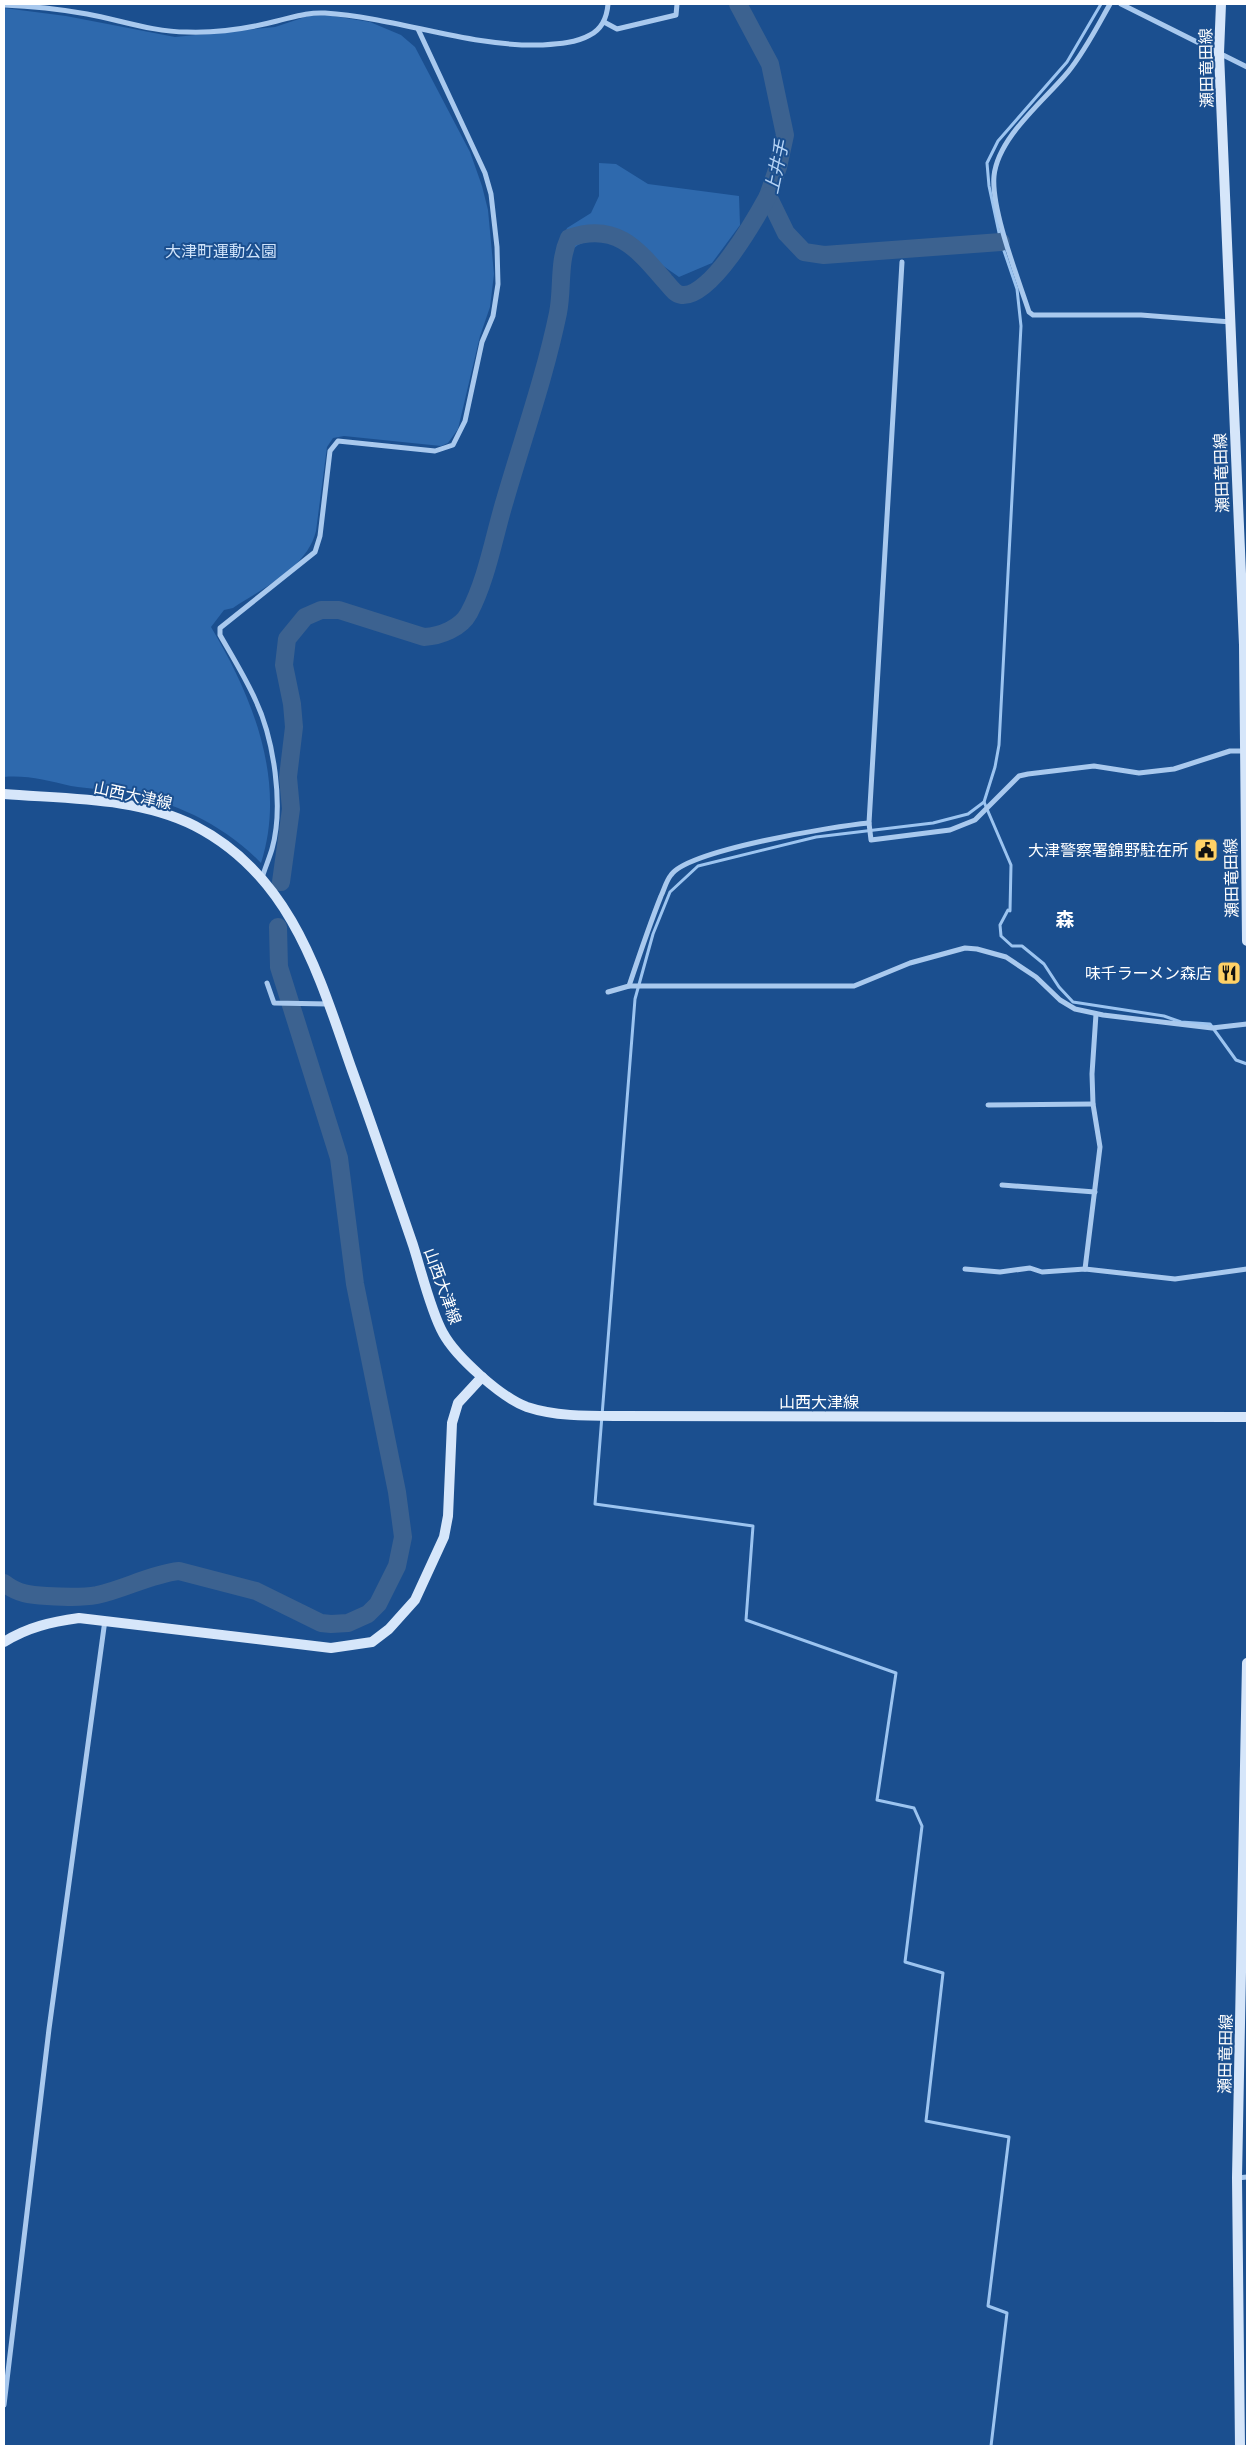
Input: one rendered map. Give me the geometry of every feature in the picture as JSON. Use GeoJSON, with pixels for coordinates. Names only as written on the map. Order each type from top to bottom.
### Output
{"type":"FeatureCollection","features":[{"type":"Feature","properties":{"kind":"main road","name":"瀬田竜田線"},"geometry":{"type":"LineString","coordinates":[[1221,4],[1219,53],[1244,645],[1247,942]]}},
{"type":"Feature","properties":{"kind":"main road","name":"山西大津線"},"geometry":{"type":"LineString","coordinates":[[4,794],[110,802],[162,813],[195,826],[243,859],[262,878],[289,914],[306,944],[329,1004],[443,1333],[482,1377],[506,1396],[526,1407],[556,1413],[596,1416],[1247,1417]]}},
{"type":"Feature","properties":{"kind":"main road"},"geometry":{"type":"LineString","coordinates":[[4,1642],[20,1632],[42,1624],[79,1618],[331,1648],[372,1642],[389,1629],[415,1600],[444,1537],[448,1516],[452,1423],[458,1403],[482,1377]]}},
{"type":"Feature","properties":{"kind":"main road","name":"瀬田竜田線"},"geometry":{"type":"LineString","coordinates":[[1240,2446],[1247,1663]]}},
{"type":"Feature","properties":{"kind":"street"},"geometry":{"type":"LineString","coordinates":[[4,5],[30,6],[87,14],[139,26],[188,32],[266,23],[300,14],[324,13],[371,19],[513,45],[562,44],[591,35],[604,22],[608,4]]}},
{"type":"Feature","properties":{"kind":"street"},"geometry":{"type":"LineString","coordinates":[[604,22],[617,29],[676,15],[677,4]]}},
{"type":"Feature","properties":{"kind":"street"},"geometry":{"type":"LineString","coordinates":[[1110,4],[1087,45],[1068,72],[1001,150],[994,176],[996,207],[1029,312],[1033,315],[1141,315],[1231,322]]}},
{"type":"Feature","properties":{"kind":"street"},"geometry":{"type":"LineString","coordinates":[[1121,4],[1247,67]]}},
{"type":"Feature","properties":{"kind":"street"},"geometry":{"type":"LineString","coordinates":[[262,878],[272,848],[278,808],[273,764],[268,737],[256,700],[220,635],[220,628],[316,552],[320,536],[330,451],[338,441],[435,451],[453,445],[465,421],[482,342],[494,308],[498,284],[498,264],[491,194],[480,157],[418,29]]}},
{"type":"Feature","properties":{"kind":"street"},"geometry":{"type":"LineString","coordinates":[[902,262],[869,824],[871,840],[950,830],[975,820],[1019,776],[1094,766],[1139,773],[1174,769],[1230,751],[1246,751]]}},
{"type":"Feature","properties":{"kind":"street"},"geometry":{"type":"LineString","coordinates":[[629,986],[670,875],[678,868],[700,858],[760,842],[840,826],[869,824]]}},
{"type":"Feature","properties":{"kind":"street"},"geometry":{"type":"LineString","coordinates":[[608,992],[629,986],[854,986],[910,964],[971,948],[1006,957],[1036,977],[1060,1000],[1075,1009],[1096,1014],[1212,1028],[1247,1024]]}},
{"type":"Feature","properties":{"kind":"street"},"geometry":{"type":"LineString","coordinates":[[267,983],[274,1003],[329,1004]]}},
{"type":"Feature","properties":{"kind":"street"},"geometry":{"type":"LineString","coordinates":[[1085,1269],[1088,1234],[1096,1192],[1100,1147],[1093,1104],[1093,1033],[1096,1014]]}},
{"type":"Feature","properties":{"kind":"street"},"geometry":{"type":"LineString","coordinates":[[988,1104],[1093,1104]]}},
{"type":"Feature","properties":{"kind":"street"},"geometry":{"type":"LineString","coordinates":[[1002,1185],[1096,1192]]}},
{"type":"Feature","properties":{"kind":"street"},"geometry":{"type":"LineString","coordinates":[[965,1269],[1000,1272],[1030,1268],[1042,1272],[1085,1269],[1174,1279],[1247,1269]]}},
{"type":"Feature","properties":{"kind":"street"},"geometry":{"type":"LineString","coordinates":[[4,2405],[49,2029],[105,1620]]}},
{"type":"Feature","properties":{"kind":"green space","name":"大津町運動公園"},"geometry":{"type":"Polygon","coordinates":[[[4,8],[66,16],[175,37],[275,27],[308,16],[327,15],[370,22],[401,35],[415,47],[470,152],[482,186],[488,210],[494,274],[490,307],[480,336],[458,429],[448,443],[441,446],[344,436],[333,438],[327,447],[316,531],[311,544],[294,566],[282,576],[233,608],[224,610],[211,627],[240,682],[262,741],[268,771],[270,802],[268,832],[261,863],[247,849],[215,827],[198,817],[162,802],[118,792],[71,786],[38,779],[4,777],[4,8]]]}},
{"type":"Feature","properties":{"kind":"green space"},"geometry":{"type":"Polygon","coordinates":[[[599,163],[616,164],[648,184],[739,196],[740,225],[712,263],[679,277],[639,249],[621,242],[590,240],[578,245],[554,264],[567,228],[591,213],[599,196],[599,163]]]}},
{"type":"Feature","properties":{"kind":"waterway","name":"上井手"},"geometry":{"type":"LineString","coordinates":[[738,4],[770,64],[785,135],[778,167],[768,196],[786,233],[804,252],[824,255],[1001,242]]}},
{"type":"Feature","properties":{"kind":"waterway"},"geometry":{"type":"LineString","coordinates":[[1101,4],[1067,62],[998,141],[987,163],[989,186],[1001,242],[1017,289],[1021,326],[999,745],[995,767],[984,802],[1011,865],[1010,911],[1008,910],[1000,925],[1001,936],[1012,946],[1022,946],[1044,964],[1059,987],[1073,1002],[1164,1016],[1181,1022],[1210,1024],[1236,1060],[1247,1064]]}},
{"type":"Feature","properties":{"kind":"waterway"},"geometry":{"type":"LineString","coordinates":[[281,882],[291,809],[288,777],[294,727],[292,704],[284,665],[287,639],[305,617],[321,610],[339,610],[424,637],[437,635],[456,627],[469,613],[481,586],[547,360],[558,313],[563,256],[569,238],[599,233],[612,236],[634,248],[674,291],[682,295],[694,293],[719,271],[743,238],[768,196]]}},
{"type":"Feature","properties":{"kind":"waterway"},"geometry":{"type":"LineString","coordinates":[[984,802],[968,814],[933,823],[816,837],[698,866],[670,892],[653,934],[635,999],[595,1504],[753,1526],[746,1620],[896,1673],[877,1800],[914,1808],[922,1826],[905,1962],[943,1973],[926,2121],[1009,2137],[988,2306],[1007,2313],[991,2446]]}},
{"type":"Feature","properties":{"kind":"waterway"},"geometry":{"type":"LineString","coordinates":[[4,1583],[19,1592],[41,1596],[85,1597],[107,1592],[158,1575],[179,1571],[256,1591],[321,1623],[331,1624],[348,1623],[368,1614],[378,1604],[397,1566],[403,1537],[397,1492],[355,1284],[339,1158],[279,967],[278,927]]}},
{"type":"Feature","properties":{"kind":"place","name":"大津警察署錦野駐在所"},"geometry":{"type":"Point","coordinates":[1206,850]}},
{"type":"Feature","properties":{"kind":"place","name":"味千ラーメン森店"},"geometry":{"type":"Point","coordinates":[1229,973]}},
{"type":"Feature","properties":{"kind":"district","name":"森"},"geometry":{"type":"Point","coordinates":[1065,919]}}]}
